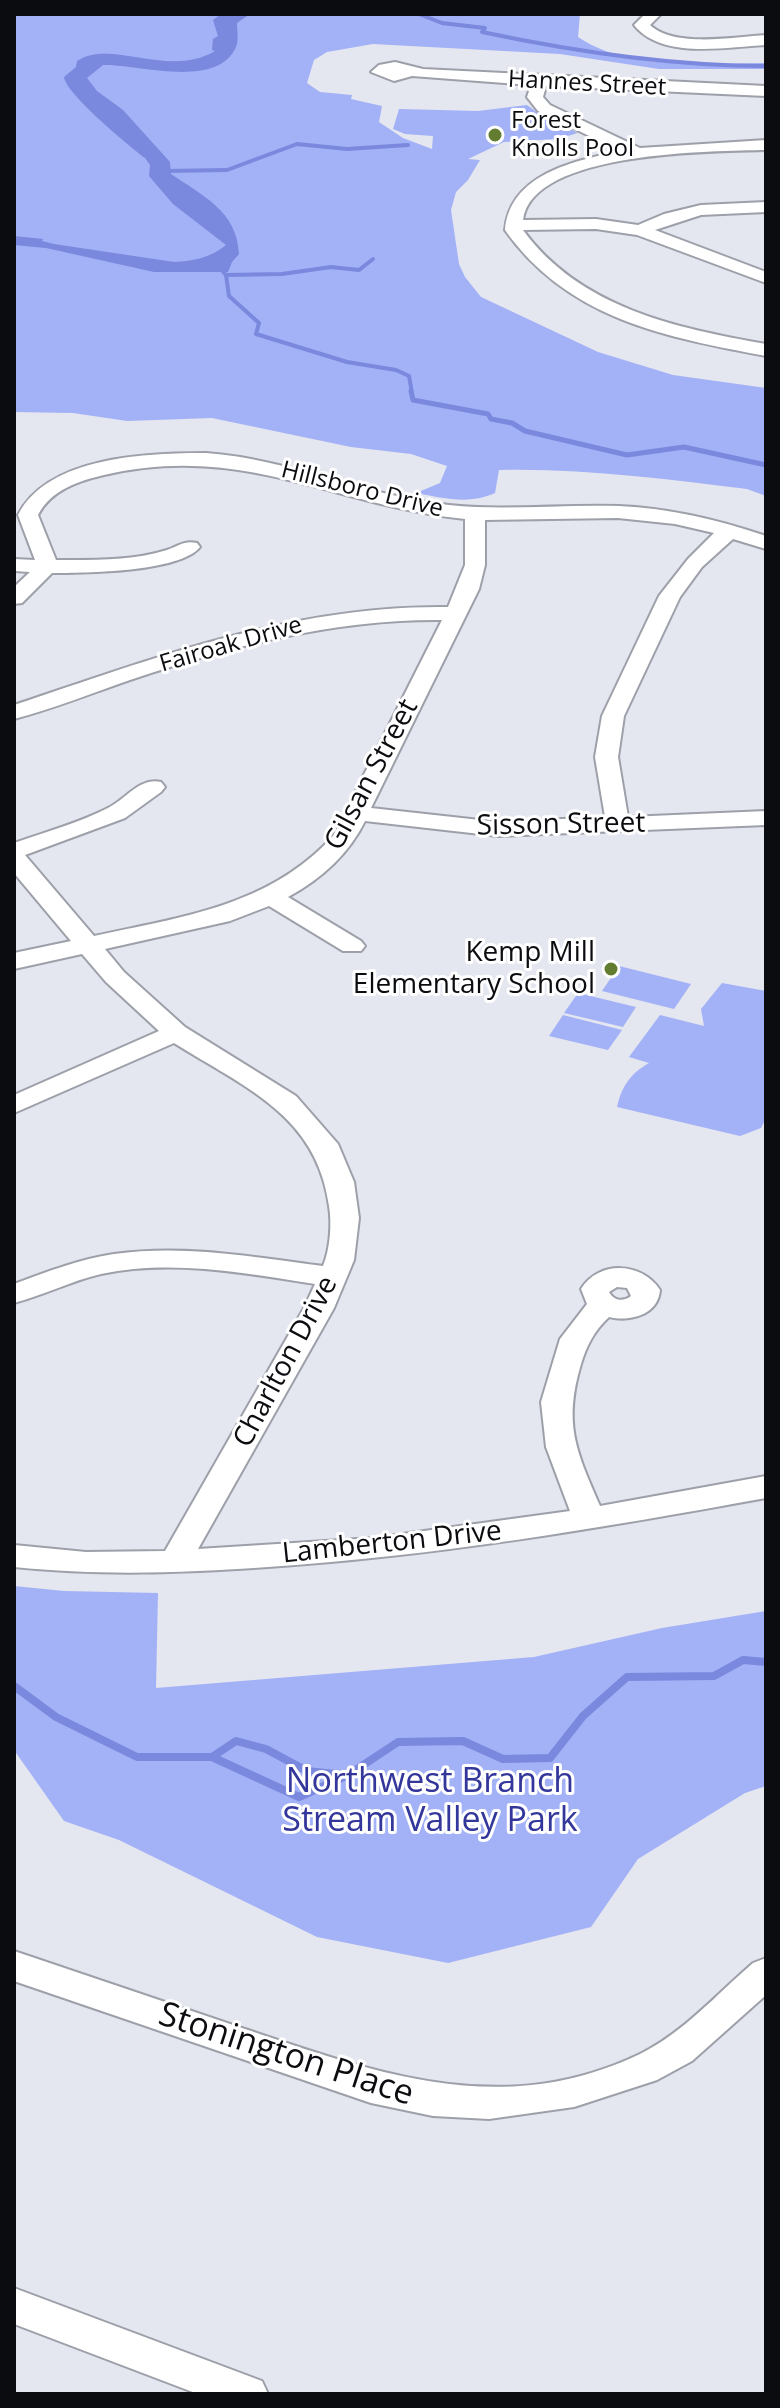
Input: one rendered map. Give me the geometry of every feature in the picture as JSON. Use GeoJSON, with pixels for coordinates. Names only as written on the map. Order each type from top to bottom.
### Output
{"type":"FeatureCollection","features":[{"type":"Feature","properties":{"kind":"street"},"geometry":{"type":"LineString","coordinates":[[654,14],[641,25],[645,33],[667,41],[766,40]]}},
{"type":"Feature","properties":{"kind":"street","name":"Hannes Street"},"geometry":{"type":"LineString","coordinates":[[409,72],[766,91]]}},
{"type":"Feature","properties":{"kind":"street"},"geometry":{"type":"LineString","coordinates":[[540,81],[535,97],[544,108],[637,153]]}},
{"type":"Feature","properties":{"kind":"street"},"geometry":{"type":"LineString","coordinates":[[766,145],[637,153],[587,163],[546,181],[521,202],[515,213],[514,230],[539,265],[598,302],[688,333],[766,350]]}},
{"type":"Feature","properties":{"kind":"street"},"geometry":{"type":"LineString","coordinates":[[640,230],[691,211],[766,207]]}},
{"type":"Feature","properties":{"kind":"street"},"geometry":{"type":"LineString","coordinates":[[515,225],[596,224],[640,230],[766,278]]}},
{"type":"Feature","properties":{"kind":"street","name":"Hillsboro Drive"},"geometry":{"type":"LineString","coordinates":[[43,565],[46,560],[42,544],[28,515],[33,503],[49,488],[77,475],[152,460],[218,459],[274,468],[419,506],[475,513],[620,512],[694,522],[766,543]]}},
{"type":"Feature","properties":{"kind":"street","name":"Gilsan Street"},"geometry":{"type":"LineString","coordinates":[[14,961],[221,916],[271,897],[300,881],[326,861],[344,839],[455,614],[475,565],[475,513]]}},
{"type":"Feature","properties":{"kind":"street"},"geometry":{"type":"LineString","coordinates":[[618,824],[604,766],[606,736],[613,716],[670,596],[695,563],[730,530]]}},
{"type":"Feature","properties":{"kind":"street"},"geometry":{"type":"LineString","coordinates":[[14,565],[153,559],[183,552],[190,547]]}},
{"type":"Feature","properties":{"kind":"street"},"geometry":{"type":"LineString","coordinates":[[14,598],[35,580],[43,565]]}},
{"type":"Feature","properties":{"kind":"street","name":"Fairoak Drive"},"geometry":{"type":"LineString","coordinates":[[14,712],[286,627],[361,615],[455,614]]}},
{"type":"Feature","properties":{"kind":"street"},"geometry":{"type":"LineString","coordinates":[[14,851],[117,813],[153,787]]}},
{"type":"Feature","properties":{"kind":"street","name":"Sisson Street"},"geometry":{"type":"LineString","coordinates":[[357,813],[470,828],[766,818]]}},
{"type":"Feature","properties":{"kind":"street","name":"Charlton Drive"},"geometry":{"type":"LineString","coordinates":[[14,858],[115,977],[176,1033],[286,1102],[324,1144],[340,1182],[345,1218],[340,1260],[333,1277],[319,1308],[175,1562]]}},
{"type":"Feature","properties":{"kind":"street"},"geometry":{"type":"LineString","coordinates":[[271,897],[352,946]]}},
{"type":"Feature","properties":{"kind":"street"},"geometry":{"type":"LineString","coordinates":[[14,1105],[176,1033]]}},
{"type":"Feature","properties":{"kind":"street"},"geometry":{"type":"LineString","coordinates":[[14,1294],[63,1275],[112,1263],[143,1260],[213,1260],[333,1277]]}},
{"type":"Feature","properties":{"kind":"street"},"geometry":{"type":"LineString","coordinates":[[589,1519],[564,1455],[557,1425],[556,1399],[573,1340],[584,1321],[604,1305]]}},
{"type":"Feature","properties":{"kind":"street","name":"Lamberton Drive"},"geometry":{"type":"LineString","coordinates":[[14,1556],[86,1563],[175,1562],[373,1549],[589,1519],[766,1487]]}},
{"type":"Feature","properties":{"kind":"street","name":"Stonington Place"},"geometry":{"type":"LineString","coordinates":[[14,1966],[371,2087],[415,2098],[488,2105],[555,2098],[628,2076],[676,2052],[766,1973]]}},
{"type":"Feature","properties":{"kind":"street"},"geometry":{"type":"LineString","coordinates":[[14,2306],[247,2394]]}},
{"type":"Feature","properties":{"kind":"green space"},"geometry":{"type":"Polygon","coordinates":[[[14,14],[580,14],[578,37],[620,55],[669,63],[766,63],[766,69],[659,69],[560,54],[373,44],[327,52],[314,60],[307,83],[320,92],[352,95],[351,99],[382,106],[379,122],[403,138],[432,149],[433,136],[405,134],[393,129],[399,109],[478,111],[527,105],[578,133],[557,139],[504,142],[468,159],[480,160],[456,192],[451,210],[459,264],[465,277],[481,297],[598,352],[673,375],[766,388],[766,496],[747,489],[623,475],[499,470],[495,493],[466,500],[446,498],[416,493],[440,483],[447,466],[411,454],[351,447],[212,418],[127,421],[73,413],[14,412],[14,14]]]}},
{"type":"Feature","properties":{"kind":"green space"},"geometry":{"type":"Polygon","coordinates":[[[619,966],[691,984],[674,1009],[602,991],[619,966]]]}},
{"type":"Feature","properties":{"kind":"green space"},"geometry":{"type":"Polygon","coordinates":[[[722,983],[766,991],[766,1118],[761,1128],[740,1136],[617,1107],[628,1081],[649,1063],[629,1057],[660,1015],[704,1026],[701,1009],[722,983]]]}},
{"type":"Feature","properties":{"kind":"green space"},"geometry":{"type":"Polygon","coordinates":[[[578,993],[636,1007],[623,1027],[564,1013],[578,993]]]}},
{"type":"Feature","properties":{"kind":"green space"},"geometry":{"type":"Polygon","coordinates":[[[563,1015],[622,1030],[608,1050],[549,1036],[563,1015]]]}},
{"type":"Feature","properties":{"kind":"green space","name":"Northwest Branch Stream Valley Park"},"geometry":{"type":"Polygon","coordinates":[[[14,1586],[64,1591],[158,1593],[156,1688],[534,1657],[662,1628],[766,1611],[766,1786],[745,1793],[638,1859],[591,1927],[448,1963],[317,1937],[119,1840],[64,1821],[14,1750],[14,1586]]]}},
{"type":"Feature","properties":{"kind":"shaded area"},"geometry":{"type":"Polygon","coordinates":[[[221,14],[250,14],[237,23],[236,47],[226,60],[212,68],[176,72],[103,65],[87,78],[97,91],[123,110],[170,162],[171,174],[206,198],[225,216],[237,239],[239,254],[228,272],[154,272],[46,248],[14,245],[14,236],[43,239],[54,244],[174,262],[202,258],[226,245],[173,204],[149,176],[150,165],[145,158],[86,107],[64,77],[76,67],[77,61],[91,55],[179,61],[197,59],[215,51],[212,50],[213,39],[218,36],[213,20],[221,14]]]}},
{"type":"Feature","properties":{"kind":"waterway"},"geometry":{"type":"LineString","coordinates":[[419,14],[442,23],[485,28],[482,32],[588,52],[694,64],[766,66]]}},
{"type":"Feature","properties":{"kind":"waterway"},"geometry":{"type":"LineString","coordinates":[[165,171],[227,170],[297,144],[347,149],[408,145]]}},
{"type":"Feature","properties":{"kind":"waterway"},"geometry":{"type":"LineString","coordinates":[[226,275],[282,274],[331,267],[359,270],[373,259]]}},
{"type":"Feature","properties":{"kind":"waterway"},"geometry":{"type":"LineString","coordinates":[[219,267],[226,275]]}},
{"type":"Feature","properties":{"kind":"waterway"},"geometry":{"type":"LineString","coordinates":[[226,275],[229,296],[259,323],[256,334],[347,362],[396,370],[409,376],[412,393]]}},
{"type":"Feature","properties":{"kind":"waterway"},"geometry":{"type":"LineString","coordinates":[[411,391],[413,400],[488,414],[491,419],[512,423],[525,431],[627,455],[684,447],[766,465]]}},
{"type":"Feature","properties":{"kind":"waterway"},"geometry":{"type":"LineString","coordinates":[[212,1757],[299,1797],[348,1775],[398,1742],[463,1741],[503,1759],[550,1758],[583,1716],[627,1677],[714,1676],[743,1660],[766,1662]]}},
{"type":"Feature","properties":{"kind":"waterway"},"geometry":{"type":"LineString","coordinates":[[14,1686],[56,1717],[137,1757],[212,1757]]}},
{"type":"Feature","properties":{"kind":"waterway"},"geometry":{"type":"LineString","coordinates":[[212,1757],[236,1741],[266,1749],[307,1771],[344,1775]]}},
{"type":"Feature","properties":{"kind":"place","name":"Forest Knolls Pool"},"geometry":{"type":"Point","coordinates":[495,135]}},
{"type":"Feature","properties":{"kind":"place","name":"Kemp Mill Elementary School"},"geometry":{"type":"Point","coordinates":[611,969]}}]}
